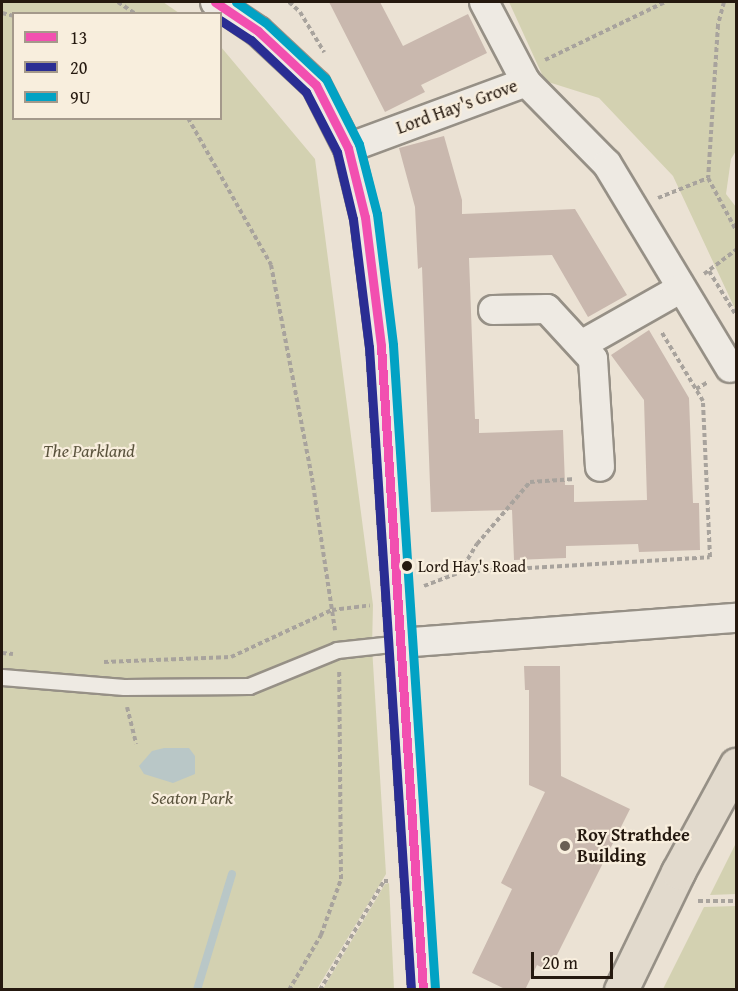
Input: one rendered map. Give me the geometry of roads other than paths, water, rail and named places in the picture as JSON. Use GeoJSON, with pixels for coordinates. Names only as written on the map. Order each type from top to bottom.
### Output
{"type":"FeatureCollection","features":[{"type":"Feature","properties":{"kind":"main road"},"geometry":{"type":"LineString","coordinates":[[621,990],[678,872],[736,765]]}},
{"type":"Feature","properties":{"kind":"street"},"geometry":{"type":"LineString","coordinates":[[215,2],[302,67],[329,104],[348,148],[365,217],[381,346],[423,990]]}},
{"type":"Feature","properties":{"kind":"street"},"geometry":{"type":"LineString","coordinates":[[484,2],[520,74]]}},
{"type":"Feature","properties":{"kind":"street","name":"Lord Hay's Grove"},"geometry":{"type":"LineString","coordinates":[[348,148],[520,74],[594,148],[631,201],[680,289],[730,368]]}},
{"type":"Feature","properties":{"kind":"street"},"geometry":{"type":"LineString","coordinates":[[581,345],[680,289]]}},
{"type":"Feature","properties":{"kind":"street"},"geometry":{"type":"LineString","coordinates":[[493,310],[547,309],[581,345],[596,368],[600,467]]}},
{"type":"Feature","properties":{"kind":"street"},"geometry":{"type":"LineString","coordinates":[[400,643],[736,618]]}},
{"type":"Feature","properties":{"kind":"lane"},"geometry":{"type":"LineString","coordinates":[[2,677],[124,687],[249,686],[337,650],[400,643]]}},
{"type":"Feature","properties":{"kind":"waterway"},"geometry":{"type":"LineString","coordinates":[[197,990],[232,874]]}},
{"type":"Feature","properties":{"kind":"place","name":"Lord Hay's Road"},"geometry":{"type":"Point","coordinates":[407,566]}},
{"type":"Feature","properties":{"kind":"place","name":"Roy Strathdee Building"},"geometry":{"type":"Point","coordinates":[565,846]}},
{"type":"Feature","properties":{"kind":"park label","name":"The Parkland"},"geometry":{"type":"Point","coordinates":[89,451]}},
{"type":"Feature","properties":{"kind":"park label","name":"Seaton Park"},"geometry":{"type":"Point","coordinates":[192,798]}}]}
